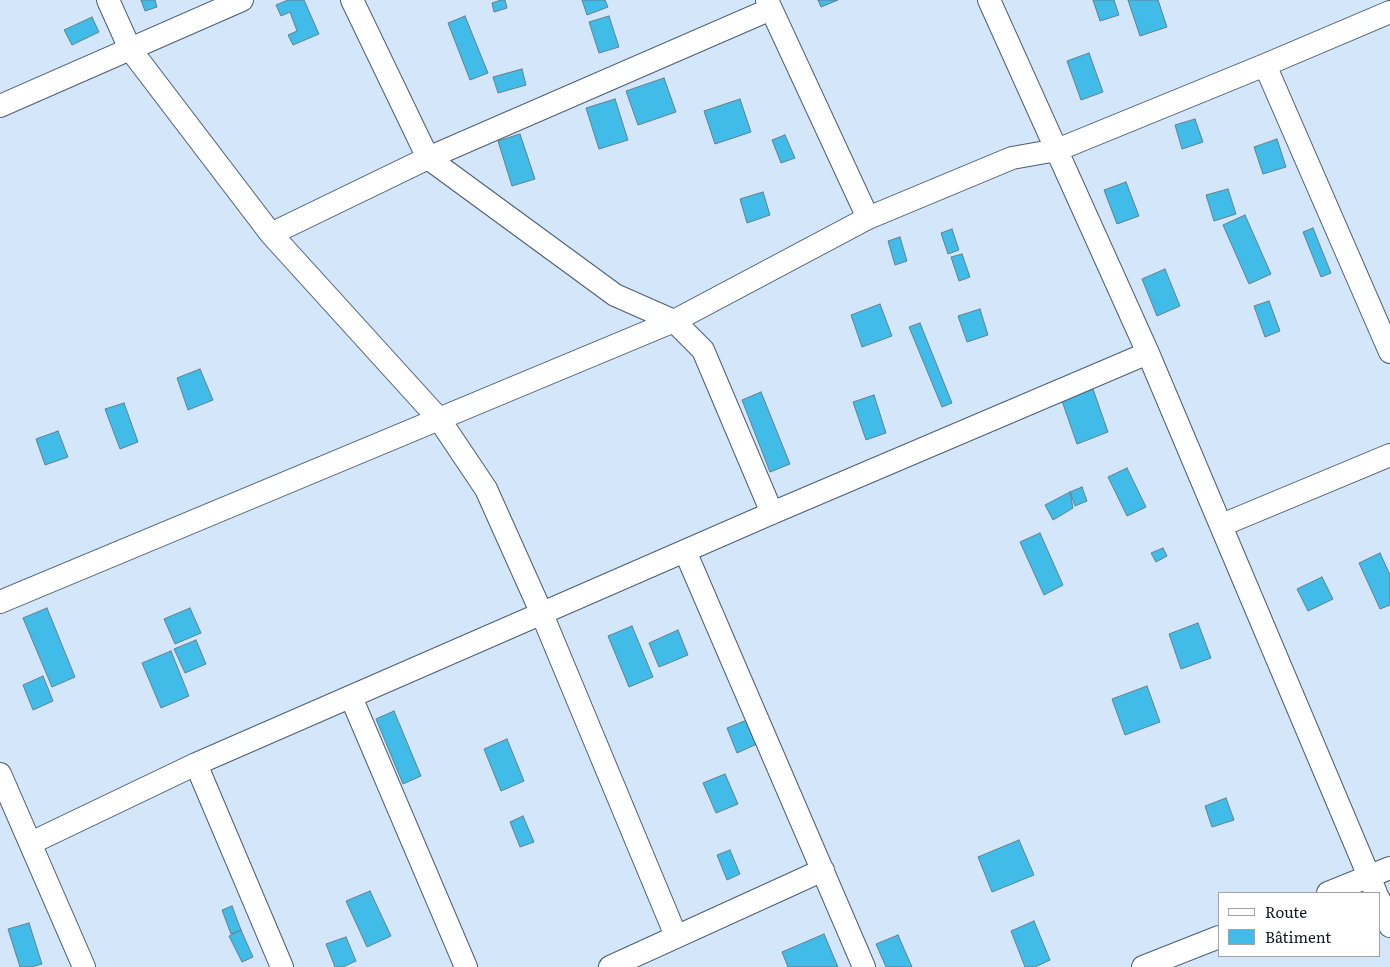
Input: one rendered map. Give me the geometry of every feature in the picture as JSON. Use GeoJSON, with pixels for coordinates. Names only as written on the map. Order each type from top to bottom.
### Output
{"type":"FeatureCollection","features":[{"type":"Feature","properties":{"kind":"street"},"geometry":{"type":"LineString","coordinates":[[108,0],[130,49],[271,234],[439,419],[486,489],[542,614],[676,936]]}},
{"type":"Feature","properties":{"kind":"street"},"geometry":{"type":"LineString","coordinates":[[0,106],[242,0]]}},
{"type":"Feature","properties":{"kind":"street"},"geometry":{"type":"LineString","coordinates":[[352,0],[428,158],[615,295],[674,321],[702,350],[772,513]]}},
{"type":"Feature","properties":{"kind":"street"},"geometry":{"type":"LineString","coordinates":[[990,0],[1148,353],[1373,885]]}},
{"type":"Feature","properties":{"kind":"street"},"geometry":{"type":"LineString","coordinates":[[271,234],[428,158],[769,5],[868,218]]}},
{"type":"Feature","properties":{"kind":"street"},"geometry":{"type":"LineString","coordinates":[[0,602],[674,321],[868,218],[1012,158],[1057,150],[1390,12]]}},
{"type":"Feature","properties":{"kind":"street"},"geometry":{"type":"LineString","coordinates":[[1265,65],[1390,352]]}},
{"type":"Feature","properties":{"kind":"street"},"geometry":{"type":"LineString","coordinates":[[31,843],[196,764],[772,513],[1148,353]]}},
{"type":"Feature","properties":{"kind":"street"},"geometry":{"type":"LineString","coordinates":[[1222,525],[1390,455]]}},
{"type":"Feature","properties":{"kind":"street"},"geometry":{"type":"LineString","coordinates":[[685,551],[864,967]]}},
{"type":"Feature","properties":{"kind":"street"},"geometry":{"type":"LineString","coordinates":[[350,697],[466,967]]}},
{"type":"Feature","properties":{"kind":"street"},"geometry":{"type":"LineString","coordinates":[[196,764],[282,967]]}},
{"type":"Feature","properties":{"kind":"street"},"geometry":{"type":"LineString","coordinates":[[0,774],[84,967]]}},
{"type":"Feature","properties":{"kind":"street"},"geometry":{"type":"LineString","coordinates":[[1334,892],[1373,885],[1390,868]]}},
{"type":"Feature","properties":{"kind":"street"},"geometry":{"type":"LineString","coordinates":[[610,967],[823,870]]}},
{"type":"Feature","properties":{"kind":"street"},"geometry":{"type":"LineString","coordinates":[[1380,901],[1390,926]]}},
{"type":"Feature","properties":{"kind":"street"},"geometry":{"type":"LineString","coordinates":[[1143,967],[1218,937]]}},
{"type":"Feature","properties":{"kind":"building"},"geometry":{"type":"Polygon","coordinates":[[[141,0],[155,0],[157,7],[145,11],[141,0]]]}},
{"type":"Feature","properties":{"kind":"building"},"geometry":{"type":"Polygon","coordinates":[[[288,0],[304,0],[319,34],[293,45],[288,35],[297,31],[290,12],[281,16],[276,5],[288,0]]]}},
{"type":"Feature","properties":{"kind":"building"},"geometry":{"type":"Polygon","coordinates":[[[505,0],[507,8],[494,12],[492,3],[505,0]]]}},
{"type":"Feature","properties":{"kind":"building"},"geometry":{"type":"Polygon","coordinates":[[[582,0],[605,0],[608,7],[587,15],[582,0]]]}},
{"type":"Feature","properties":{"kind":"building"},"geometry":{"type":"Polygon","coordinates":[[[818,0],[838,0],[821,7],[818,0]]]}},
{"type":"Feature","properties":{"kind":"building"},"geometry":{"type":"Polygon","coordinates":[[[1093,0],[1114,0],[1119,15],[1100,21],[1093,0]]]}},
{"type":"Feature","properties":{"kind":"building"},"geometry":{"type":"Polygon","coordinates":[[[1128,0],[1158,0],[1167,27],[1140,36],[1128,0]]]}},
{"type":"Feature","properties":{"kind":"building"},"geometry":{"type":"Polygon","coordinates":[[[465,16],[488,73],[470,80],[448,23],[465,16]]]}},
{"type":"Feature","properties":{"kind":"building"},"geometry":{"type":"Polygon","coordinates":[[[609,16],[619,47],[599,53],[589,22],[609,16]]]}},
{"type":"Feature","properties":{"kind":"building"},"geometry":{"type":"Polygon","coordinates":[[[92,17],[99,32],[72,45],[64,30],[92,17]]]}},
{"type":"Feature","properties":{"kind":"building"},"geometry":{"type":"Polygon","coordinates":[[[1089,53],[1103,92],[1081,100],[1067,61],[1089,53]]]}},
{"type":"Feature","properties":{"kind":"building"},"geometry":{"type":"Polygon","coordinates":[[[522,69],[526,85],[498,93],[493,77],[522,69]]]}},
{"type":"Feature","properties":{"kind":"building"},"geometry":{"type":"Polygon","coordinates":[[[664,78],[676,112],[638,125],[626,91],[664,78]]]}},
{"type":"Feature","properties":{"kind":"building"},"geometry":{"type":"Polygon","coordinates":[[[615,99],[628,140],[599,149],[586,108],[615,99]]]}},
{"type":"Feature","properties":{"kind":"building"},"geometry":{"type":"Polygon","coordinates":[[[740,99],[751,132],[715,144],[704,111],[740,99]]]}},
{"type":"Feature","properties":{"kind":"building"},"geometry":{"type":"Polygon","coordinates":[[[1195,119],[1203,142],[1182,149],[1175,125],[1195,119]]]}},
{"type":"Feature","properties":{"kind":"building"},"geometry":{"type":"Polygon","coordinates":[[[520,134],[535,179],[512,186],[498,141],[520,134]]]}},
{"type":"Feature","properties":{"kind":"building"},"geometry":{"type":"Polygon","coordinates":[[[785,135],[795,158],[781,163],[772,140],[785,135]]]}},
{"type":"Feature","properties":{"kind":"building"},"geometry":{"type":"Polygon","coordinates":[[[1277,139],[1286,167],[1263,174],[1254,147],[1277,139]]]}},
{"type":"Feature","properties":{"kind":"building"},"geometry":{"type":"Polygon","coordinates":[[[1126,182],[1139,216],[1117,224],[1104,190],[1126,182]]]}},
{"type":"Feature","properties":{"kind":"building"},"geometry":{"type":"Polygon","coordinates":[[[1228,189],[1236,214],[1214,221],[1206,195],[1228,189]]]}},
{"type":"Feature","properties":{"kind":"building"},"geometry":{"type":"Polygon","coordinates":[[[763,192],[770,215],[747,223],[740,199],[763,192]]]}},
{"type":"Feature","properties":{"kind":"building"},"geometry":{"type":"Polygon","coordinates":[[[1245,215],[1271,274],[1249,284],[1223,225],[1245,215]]]}},
{"type":"Feature","properties":{"kind":"building"},"geometry":{"type":"Polygon","coordinates":[[[1313,228],[1331,273],[1321,277],[1303,232],[1313,228]]]}},
{"type":"Feature","properties":{"kind":"building"},"geometry":{"type":"Polygon","coordinates":[[[952,229],[959,250],[948,254],[941,233],[952,229]]]}},
{"type":"Feature","properties":{"kind":"building"},"geometry":{"type":"Polygon","coordinates":[[[900,237],[907,261],[895,265],[888,241],[900,237]]]}},
{"type":"Feature","properties":{"kind":"building"},"geometry":{"type":"Polygon","coordinates":[[[962,254],[970,277],[959,281],[951,257],[962,254]]]}},
{"type":"Feature","properties":{"kind":"building"},"geometry":{"type":"Polygon","coordinates":[[[1165,269],[1180,306],[1157,316],[1142,279],[1165,269]]]}},
{"type":"Feature","properties":{"kind":"building"},"geometry":{"type":"Polygon","coordinates":[[[1269,301],[1280,331],[1265,337],[1254,306],[1269,301]]]}},
{"type":"Feature","properties":{"kind":"building"},"geometry":{"type":"Polygon","coordinates":[[[880,304],[892,336],[862,347],[851,315],[880,304]]]}},
{"type":"Feature","properties":{"kind":"building"},"geometry":{"type":"Polygon","coordinates":[[[980,309],[988,335],[967,342],[958,316],[980,309]]]}},
{"type":"Feature","properties":{"kind":"building"},"geometry":{"type":"Polygon","coordinates":[[[920,323],[952,403],[942,407],[909,327],[920,323]]]}},
{"type":"Feature","properties":{"kind":"building"},"geometry":{"type":"Polygon","coordinates":[[[200,369],[213,400],[188,410],[177,378],[200,369]]]}},
{"type":"Feature","properties":{"kind":"building"},"geometry":{"type":"Polygon","coordinates":[[[1093,389],[1108,432],[1077,444],[1062,401],[1093,389]]]}},
{"type":"Feature","properties":{"kind":"building"},"geometry":{"type":"Polygon","coordinates":[[[761,392],[790,464],[770,472],[742,400],[761,392]]]}},
{"type":"Feature","properties":{"kind":"building"},"geometry":{"type":"Polygon","coordinates":[[[874,395],[886,433],[866,440],[853,402],[874,395]]]}},
{"type":"Feature","properties":{"kind":"building"},"geometry":{"type":"Polygon","coordinates":[[[124,403],[138,442],[120,449],[105,409],[124,403]]]}},
{"type":"Feature","properties":{"kind":"building"},"geometry":{"type":"Polygon","coordinates":[[[58,431],[68,457],[45,465],[36,439],[58,431]]]}},
{"type":"Feature","properties":{"kind":"building"},"geometry":{"type":"Polygon","coordinates":[[[1127,468],[1146,507],[1127,516],[1108,477],[1127,468]]]}},
{"type":"Feature","properties":{"kind":"building"},"geometry":{"type":"Polygon","coordinates":[[[1082,487],[1087,501],[1075,506],[1070,492],[1082,487]]]}},
{"type":"Feature","properties":{"kind":"building"},"geometry":{"type":"Polygon","coordinates":[[[1070,492],[1073,508],[1053,520],[1045,505],[1070,492]]]}},
{"type":"Feature","properties":{"kind":"building"},"geometry":{"type":"Polygon","coordinates":[[[1040,533],[1063,585],[1044,595],[1020,542],[1040,533]]]}},
{"type":"Feature","properties":{"kind":"building"},"geometry":{"type":"Polygon","coordinates":[[[1163,548],[1167,556],[1156,562],[1151,553],[1163,548]]]}},
{"type":"Feature","properties":{"kind":"building"},"geometry":{"type":"Polygon","coordinates":[[[1380,553],[1390,575],[1390,605],[1380,609],[1359,563],[1380,553]]]}},
{"type":"Feature","properties":{"kind":"building"},"geometry":{"type":"Polygon","coordinates":[[[1322,577],[1333,599],[1308,611],[1297,589],[1322,577]]]}},
{"type":"Feature","properties":{"kind":"building"},"geometry":{"type":"Polygon","coordinates":[[[47,608],[75,677],[52,687],[23,618],[47,608]]]}},
{"type":"Feature","properties":{"kind":"building"},"geometry":{"type":"Polygon","coordinates":[[[190,608],[201,633],[175,644],[164,619],[190,608]]]}},
{"type":"Feature","properties":{"kind":"building"},"geometry":{"type":"Polygon","coordinates":[[[1198,623],[1211,658],[1181,669],[1169,634],[1198,623]]]}},
{"type":"Feature","properties":{"kind":"building"},"geometry":{"type":"Polygon","coordinates":[[[632,626],[653,677],[629,687],[608,636],[632,626]]]}},
{"type":"Feature","properties":{"kind":"building"},"geometry":{"type":"Polygon","coordinates":[[[678,630],[688,655],[659,667],[649,643],[678,630]]]}},
{"type":"Feature","properties":{"kind":"building"},"geometry":{"type":"Polygon","coordinates":[[[196,640],[206,664],[185,673],[174,649],[196,640]]]}},
{"type":"Feature","properties":{"kind":"building"},"geometry":{"type":"Polygon","coordinates":[[[171,651],[189,696],[161,708],[142,663],[171,651]]]}},
{"type":"Feature","properties":{"kind":"building"},"geometry":{"type":"Polygon","coordinates":[[[43,676],[53,701],[33,710],[23,685],[43,676]]]}},
{"type":"Feature","properties":{"kind":"building"},"geometry":{"type":"Polygon","coordinates":[[[1147,686],[1160,722],[1125,735],[1112,699],[1147,686]]]}},
{"type":"Feature","properties":{"kind":"building"},"geometry":{"type":"Polygon","coordinates":[[[394,711],[421,776],[403,784],[376,719],[394,711]]]}},
{"type":"Feature","properties":{"kind":"building"},"geometry":{"type":"Polygon","coordinates":[[[747,720],[757,744],[737,753],[727,728],[747,720]]]}},
{"type":"Feature","properties":{"kind":"building"},"geometry":{"type":"Polygon","coordinates":[[[507,739],[524,781],[501,791],[484,749],[507,739]]]}},
{"type":"Feature","properties":{"kind":"building"},"geometry":{"type":"Polygon","coordinates":[[[725,774],[738,804],[716,813],[703,783],[725,774]]]}},
{"type":"Feature","properties":{"kind":"building"},"geometry":{"type":"Polygon","coordinates":[[[1226,798],[1234,820],[1212,827],[1205,806],[1226,798]]]}},
{"type":"Feature","properties":{"kind":"building"},"geometry":{"type":"Polygon","coordinates":[[[523,816],[534,842],[520,847],[510,822],[523,816]]]}},
{"type":"Feature","properties":{"kind":"building"},"geometry":{"type":"Polygon","coordinates":[[[1019,840],[1034,875],[992,892],[978,857],[1019,840]]]}},
{"type":"Feature","properties":{"kind":"building"},"geometry":{"type":"Polygon","coordinates":[[[730,850],[740,874],[727,880],[717,855],[730,850]]]}},
{"type":"Feature","properties":{"kind":"building"},"geometry":{"type":"Polygon","coordinates":[[[370,891],[391,936],[367,947],[346,901],[370,891]]]}},
{"type":"Feature","properties":{"kind":"building"},"geometry":{"type":"Polygon","coordinates":[[[232,906],[241,930],[231,934],[222,910],[232,906]]]}},
{"type":"Feature","properties":{"kind":"building"},"geometry":{"type":"Polygon","coordinates":[[[1034,921],[1050,960],[1035,967],[1025,967],[1011,931],[1034,921]]]}},
{"type":"Feature","properties":{"kind":"building"},"geometry":{"type":"Polygon","coordinates":[[[29,923],[42,964],[20,967],[8,929],[29,923]]]}},
{"type":"Feature","properties":{"kind":"building"},"geometry":{"type":"Polygon","coordinates":[[[241,930],[253,957],[242,962],[229,936],[241,930]]]}},
{"type":"Feature","properties":{"kind":"building"},"geometry":{"type":"Polygon","coordinates":[[[824,934],[838,967],[788,967],[782,952],[824,934]]]}},
{"type":"Feature","properties":{"kind":"building"},"geometry":{"type":"Polygon","coordinates":[[[898,935],[912,967],[886,967],[876,944],[898,935]]]}},
{"type":"Feature","properties":{"kind":"building"},"geometry":{"type":"Polygon","coordinates":[[[346,937],[356,961],[343,967],[335,967],[326,944],[346,937]]]}}]}
